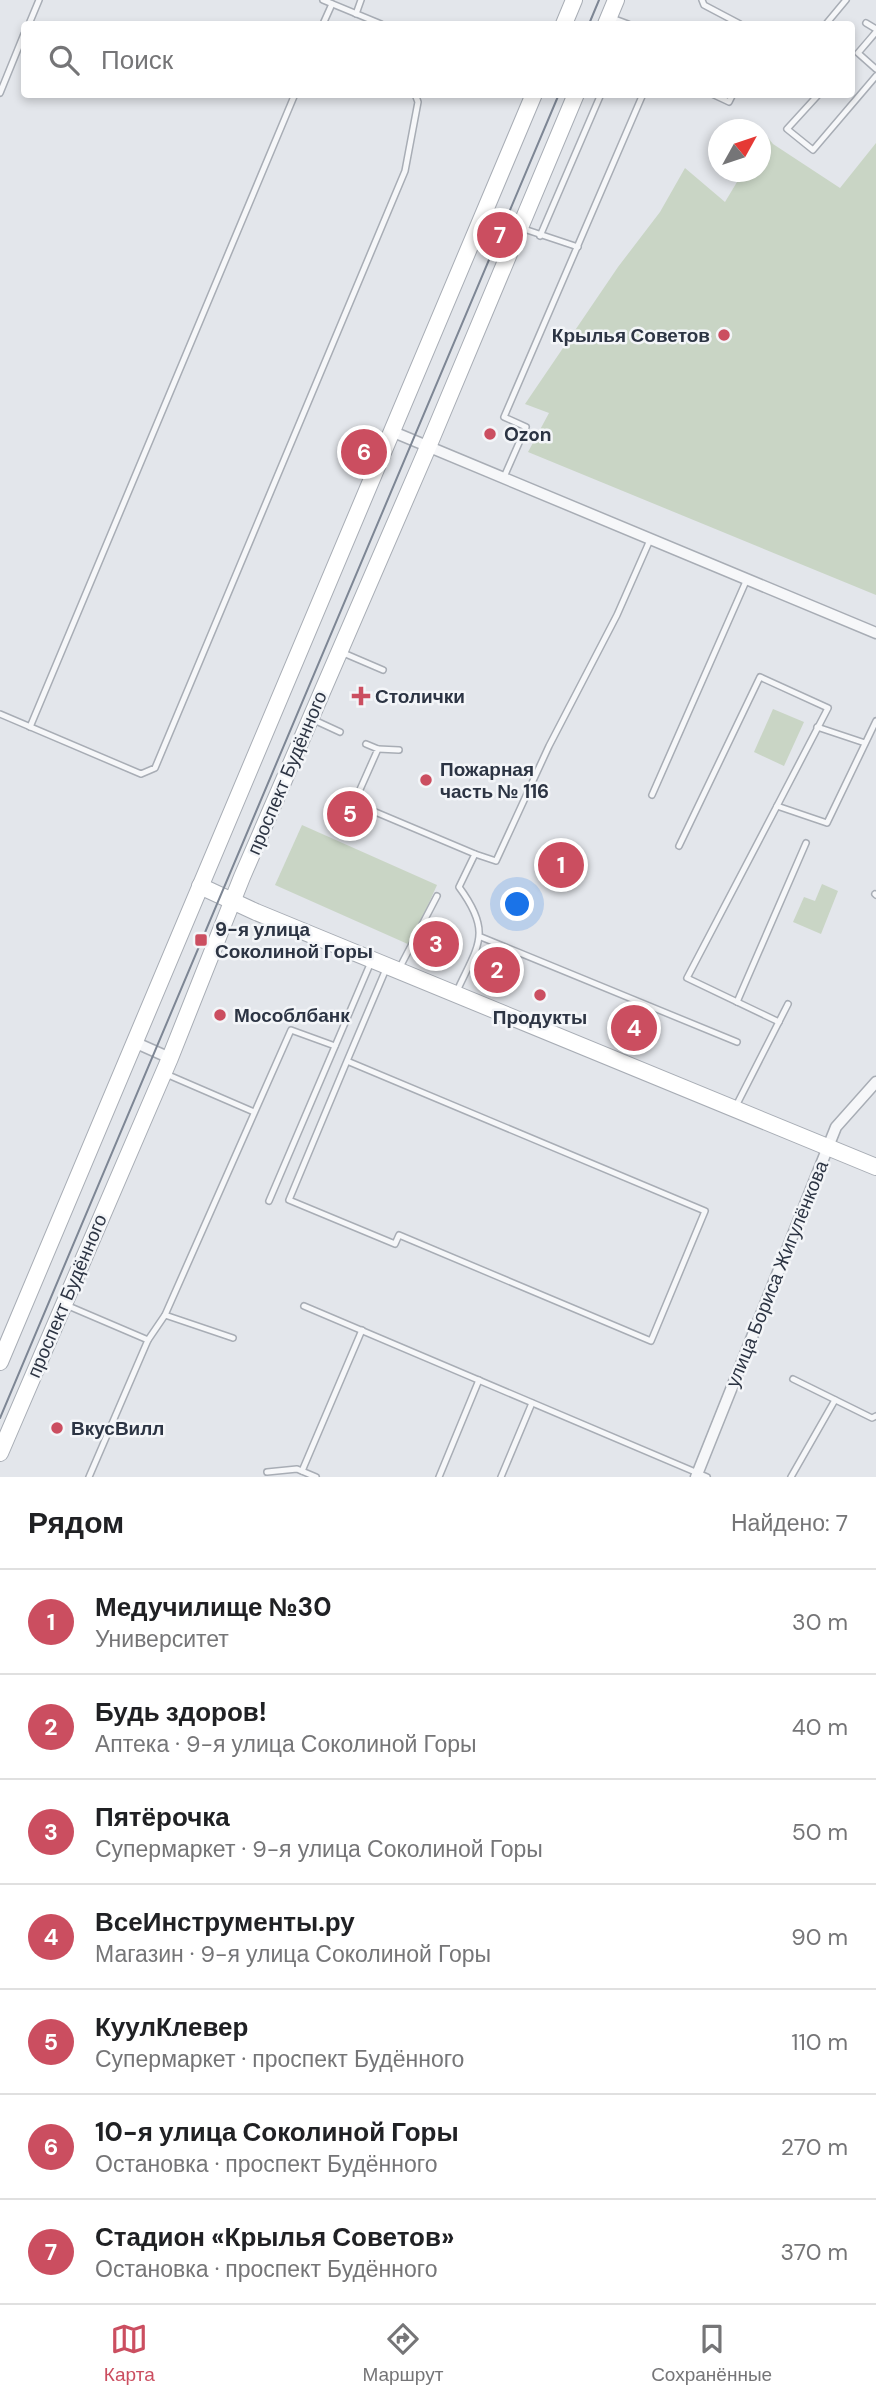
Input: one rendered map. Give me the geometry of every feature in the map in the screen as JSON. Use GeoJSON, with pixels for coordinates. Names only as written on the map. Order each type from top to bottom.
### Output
{"type":"FeatureCollection","features":[{"type":"Feature","properties":{"kind":"main road"},"geometry":{"type":"LineString","coordinates":[[565,21],[574,0]]}},
{"type":"Feature","properties":{"kind":"main road"},"geometry":{"type":"LineString","coordinates":[[607,21],[616,0]]}},
{"type":"Feature","properties":{"kind":"main road","name":"проспект Будённого"},"geometry":{"type":"LineString","coordinates":[[0,1362],[532,98]]}},
{"type":"Feature","properties":{"kind":"main road","name":"проспект Будённого"},"geometry":{"type":"LineString","coordinates":[[0,1453],[428,447],[571,98]]}},
{"type":"Feature","properties":{"kind":"main road"},"geometry":{"type":"LineString","coordinates":[[200,886],[876,1167]]}},
{"type":"Feature","properties":{"kind":"street"},"geometry":{"type":"LineString","coordinates":[[391,431],[876,633]]}},
{"type":"Feature","properties":{"kind":"street"},"geometry":{"type":"LineString","coordinates":[[134,1042],[166,1065]]}},
{"type":"Feature","properties":{"kind":"street","name":"улица Бориса Жигулёнкова"},"geometry":{"type":"LineString","coordinates":[[700,1476],[836,1127],[876,1082]]}},
{"type":"Feature","properties":{"kind":"lane"},"geometry":{"type":"LineString","coordinates":[[30,21],[39,0]]}},
{"type":"Feature","properties":{"kind":"lane"},"geometry":{"type":"LineString","coordinates":[[323,0],[374,21]]}},
{"type":"Feature","properties":{"kind":"lane"},"geometry":{"type":"LineString","coordinates":[[356,14],[361,0]]}},
{"type":"Feature","properties":{"kind":"lane"},"geometry":{"type":"LineString","coordinates":[[702,0],[704,5],[734,21]]}},
{"type":"Feature","properties":{"kind":"lane"},"geometry":{"type":"LineString","coordinates":[[828,21],[846,0]]}},
{"type":"Feature","properties":{"kind":"lane"},"geometry":{"type":"LineString","coordinates":[[324,21],[332,4]]}},
{"type":"Feature","properties":{"kind":"lane"},"geometry":{"type":"LineString","coordinates":[[855,56],[876,31],[866,23]]}},
{"type":"Feature","properties":{"kind":"lane"},"geometry":{"type":"LineString","coordinates":[[0,93],[21,41]]}},
{"type":"Feature","properties":{"kind":"lane"},"geometry":{"type":"LineString","coordinates":[[858,53],[876,68]]}},
{"type":"Feature","properties":{"kind":"lane"},"geometry":{"type":"LineString","coordinates":[[815,98],[787,129],[813,150],[876,76]]}},
{"type":"Feature","properties":{"kind":"lane"},"geometry":{"type":"LineString","coordinates":[[30,727],[293,98]]}},
{"type":"Feature","properties":{"kind":"lane"},"geometry":{"type":"LineString","coordinates":[[0,714],[141,774],[155,768],[405,171],[418,102],[416,98]]}},
{"type":"Feature","properties":{"kind":"lane"},"geometry":{"type":"LineString","coordinates":[[540,236],[599,98]]}},
{"type":"Feature","properties":{"kind":"lane"},"geometry":{"type":"LineString","coordinates":[[503,479],[526,427],[504,416],[641,98]]}},
{"type":"Feature","properties":{"kind":"lane"},"geometry":{"type":"LineString","coordinates":[[520,228],[578,247]]}},
{"type":"Feature","properties":{"kind":"lane"},"geometry":{"type":"LineString","coordinates":[[378,749],[354,803],[475,855],[496,861],[549,746],[651,540]]}},
{"type":"Feature","properties":{"kind":"lane"},"geometry":{"type":"LineString","coordinates":[[652,796],[747,579]]}},
{"type":"Feature","properties":{"kind":"lane"},"geometry":{"type":"LineString","coordinates":[[340,651],[383,670]]}},
{"type":"Feature","properties":{"kind":"lane"},"geometry":{"type":"LineString","coordinates":[[680,846],[761,677],[828,708],[687,978],[779,1022]]}},
{"type":"Feature","properties":{"kind":"lane"},"geometry":{"type":"LineString","coordinates":[[311,719],[340,732]]}},
{"type":"Feature","properties":{"kind":"lane"},"geometry":{"type":"LineString","coordinates":[[777,806],[827,823],[876,721]]}},
{"type":"Feature","properties":{"kind":"lane"},"geometry":{"type":"LineString","coordinates":[[817,727],[865,743]]}},
{"type":"Feature","properties":{"kind":"lane"},"geometry":{"type":"LineString","coordinates":[[366,744],[378,749],[400,750]]}},
{"type":"Feature","properties":{"kind":"lane"},"geometry":{"type":"LineString","coordinates":[[737,1002],[806,843]]}},
{"type":"Feature","properties":{"kind":"lane"},"geometry":{"type":"LineString","coordinates":[[456,994],[481,937],[474,908],[459,887],[475,855]]}},
{"type":"Feature","properties":{"kind":"lane"},"geometry":{"type":"LineString","coordinates":[[269,1201],[335,1046],[386,965],[437,895]]}},
{"type":"Feature","properties":{"kind":"lane"},"geometry":{"type":"LineString","coordinates":[[708,919],[716,922]]}},
{"type":"Feature","properties":{"kind":"lane"},"geometry":{"type":"LineString","coordinates":[[481,937],[737,1042]]}},
{"type":"Feature","properties":{"kind":"lane"},"geometry":{"type":"LineString","coordinates":[[348,1061],[705,1211],[650,1341],[399,1236],[395,1244],[289,1200],[386,965]]}},
{"type":"Feature","properties":{"kind":"lane"},"geometry":{"type":"LineString","coordinates":[[734,1108],[788,1004]]}},
{"type":"Feature","properties":{"kind":"lane"},"geometry":{"type":"LineString","coordinates":[[89,1477],[148,1340],[165,1315],[291,1030],[335,1046]]}},
{"type":"Feature","properties":{"kind":"lane"},"geometry":{"type":"LineString","coordinates":[[166,1065],[254,1112]]}},
{"type":"Feature","properties":{"kind":"lane"},"geometry":{"type":"LineString","coordinates":[[63,1304],[148,1340]]}},
{"type":"Feature","properties":{"kind":"lane"},"geometry":{"type":"LineString","coordinates":[[304,1306],[700,1476]]}},
{"type":"Feature","properties":{"kind":"lane"},"geometry":{"type":"LineString","coordinates":[[165,1315],[233,1338]]}},
{"type":"Feature","properties":{"kind":"lane"},"geometry":{"type":"LineString","coordinates":[[302,1471],[362,1330]]}},
{"type":"Feature","properties":{"kind":"lane"},"geometry":{"type":"LineString","coordinates":[[793,1379],[872,1418],[876,1416]]}},
{"type":"Feature","properties":{"kind":"lane"},"geometry":{"type":"LineString","coordinates":[[439,1477],[479,1380]]}},
{"type":"Feature","properties":{"kind":"lane"},"geometry":{"type":"LineString","coordinates":[[791,1477],[835,1400]]}},
{"type":"Feature","properties":{"kind":"lane"},"geometry":{"type":"LineString","coordinates":[[501,1477],[532,1403]]}},
{"type":"Feature","properties":{"kind":"lane"},"geometry":{"type":"LineString","coordinates":[[267,1472],[297,1469],[316,1477]]}},
{"type":"Feature","properties":{"kind":"green space","name":"Крылья Советов"},"geometry":{"type":"Polygon","coordinates":[[[771,142],[840,188],[876,143],[876,595],[528,452],[549,413],[525,404],[618,267],[660,212],[685,168],[725,202],[737,182],[771,182],[771,142]]]}},
{"type":"Feature","properties":{"kind":"green space"},"geometry":{"type":"Polygon","coordinates":[[[773,709],[804,722],[784,766],[754,752],[773,709]]]}},
{"type":"Feature","properties":{"kind":"green space"},"geometry":{"type":"Polygon","coordinates":[[[302,825],[437,885],[410,945],[275,885],[302,825]]]}},
{"type":"Feature","properties":{"kind":"green space"},"geometry":{"type":"Polygon","coordinates":[[[822,884],[838,891],[821,934],[793,922],[804,897],[815,901],[822,884]]]}},
{"type":"Feature","properties":{"kind":"tram line"},"geometry":{"type":"LineString","coordinates":[[590,21],[599,0]]}},
{"type":"Feature","properties":{"kind":"tram line"},"geometry":{"type":"LineString","coordinates":[[0,1418],[557,98]]}},
{"type":"Feature","properties":{"kind":"place","name":"Стадион «Крылья Советов»"},"geometry":{"type":"Point","coordinates":[500,235]}},
{"type":"Feature","properties":{"kind":"place","name":"Крылья Советов"},"geometry":{"type":"Point","coordinates":[724,335]}},
{"type":"Feature","properties":{"kind":"place","name":"Ozon"},"geometry":{"type":"Point","coordinates":[490,434]}},
{"type":"Feature","properties":{"kind":"place","name":"10-я улица Соколиной Горы"},"geometry":{"type":"Point","coordinates":[364,452]}},
{"type":"Feature","properties":{"kind":"place","name":"Столички"},"geometry":{"type":"Point","coordinates":[361,696]}},
{"type":"Feature","properties":{"kind":"place","name":"Пожарная часть № 116"},"geometry":{"type":"Point","coordinates":[426,780]}},
{"type":"Feature","properties":{"kind":"place","name":"КуулКлевер"},"geometry":{"type":"Point","coordinates":[350,814]}},
{"type":"Feature","properties":{"kind":"place","name":"Медучилище №30"},"geometry":{"type":"Point","coordinates":[561,865]}},
{"type":"Feature","properties":{"kind":"place","name":"9-я улица Соколиной Горы"},"geometry":{"type":"Point","coordinates":[201,940]}},
{"type":"Feature","properties":{"kind":"place","name":"Пятёрочка"},"geometry":{"type":"Point","coordinates":[436,944]}},
{"type":"Feature","properties":{"kind":"place","name":"Будь здоров!"},"geometry":{"type":"Point","coordinates":[497,970]}},
{"type":"Feature","properties":{"kind":"place","name":"Продукты"},"geometry":{"type":"Point","coordinates":[540,995]}},
{"type":"Feature","properties":{"kind":"place","name":"Мособлбанк"},"geometry":{"type":"Point","coordinates":[220,1015]}},
{"type":"Feature","properties":{"kind":"place","name":"ВсеИнструменты.ру"},"geometry":{"type":"Point","coordinates":[634,1028]}},
{"type":"Feature","properties":{"kind":"place","name":"ВкусВилл"},"geometry":{"type":"Point","coordinates":[57,1428]}}]}
